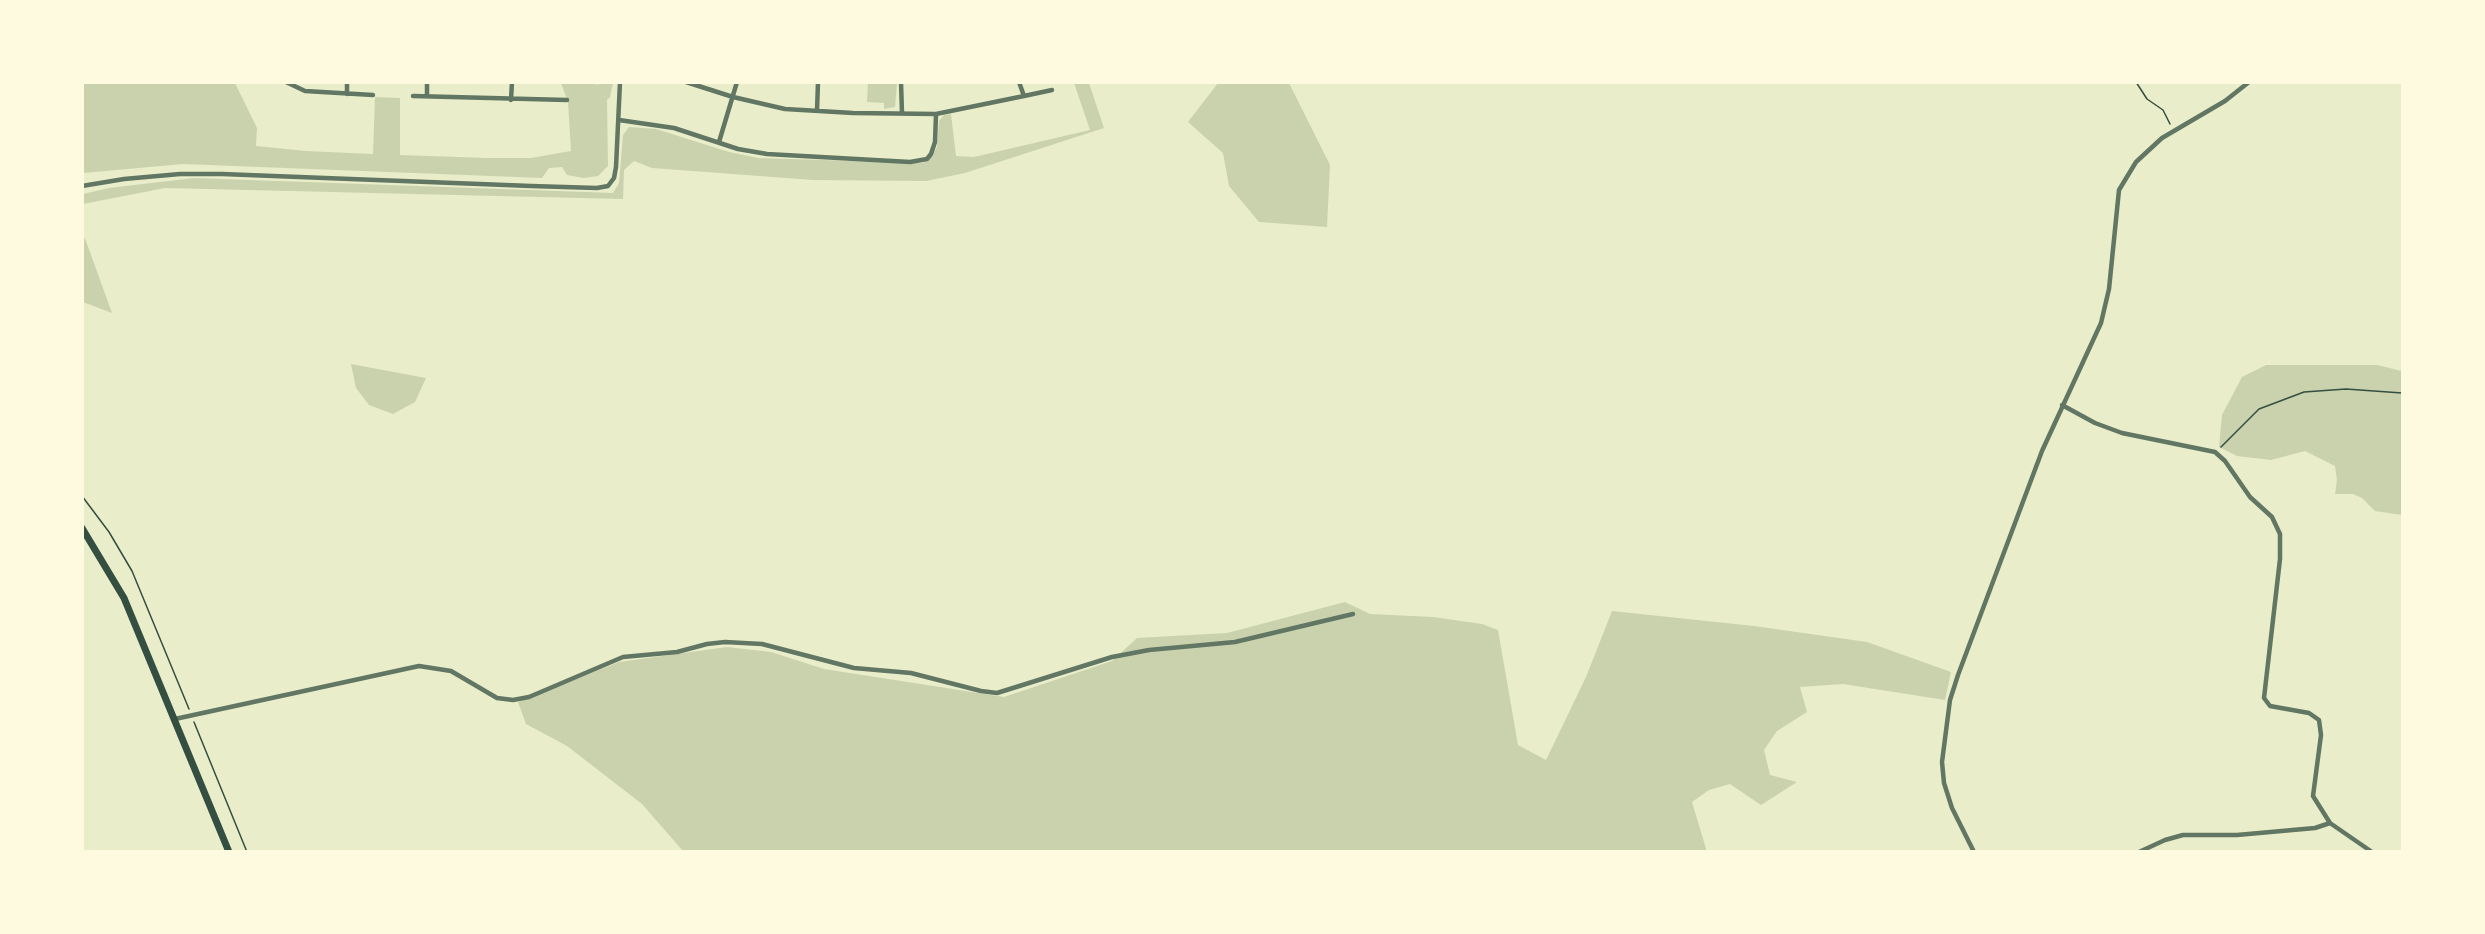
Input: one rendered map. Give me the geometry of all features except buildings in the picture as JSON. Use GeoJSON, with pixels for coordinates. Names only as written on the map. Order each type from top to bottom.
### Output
{"type":"FeatureCollection","features":[{"type":"Feature","properties":{"kind":"main road"},"geometry":{"type":"LineString","coordinates":[[82,528],[124,598],[229,852]]}},
{"type":"Feature","properties":{"kind":"street"},"geometry":{"type":"LineString","coordinates":[[286,82],[305,91],[373,95]]}},
{"type":"Feature","properties":{"kind":"street"},"geometry":{"type":"LineString","coordinates":[[347,82],[347,94]]}},
{"type":"Feature","properties":{"kind":"street"},"geometry":{"type":"LineString","coordinates":[[427,82],[427,96]]}},
{"type":"Feature","properties":{"kind":"street"},"geometry":{"type":"LineString","coordinates":[[511,100],[512,82]]}},
{"type":"Feature","properties":{"kind":"street"},"geometry":{"type":"LineString","coordinates":[[82,186],[124,179],[180,174],[222,174],[597,188],[608,186],[614,178],[620,82]]}},
{"type":"Feature","properties":{"kind":"street"},"geometry":{"type":"LineString","coordinates":[[686,82],[769,106],[817,111],[936,114],[1052,90]]}},
{"type":"Feature","properties":{"kind":"street"},"geometry":{"type":"LineString","coordinates":[[719,142],[737,82]]}},
{"type":"Feature","properties":{"kind":"street"},"geometry":{"type":"LineString","coordinates":[[817,111],[818,82]]}},
{"type":"Feature","properties":{"kind":"street"},"geometry":{"type":"LineString","coordinates":[[901,82],[902,113]]}},
{"type":"Feature","properties":{"kind":"street"},"geometry":{"type":"LineString","coordinates":[[1019,82],[1024,96]]}},
{"type":"Feature","properties":{"kind":"street"},"geometry":{"type":"LineString","coordinates":[[1974,852],[1952,808],[1944,783],[1942,762],[1950,700],[2016,518],[2061,405],[2101,323],[2108,301],[2119,190],[2136,162],[2173,130],[2225,101],[2249,82]]}},
{"type":"Feature","properties":{"kind":"street"},"geometry":{"type":"LineString","coordinates":[[413,96],[567,100]]}},
{"type":"Feature","properties":{"kind":"street"},"geometry":{"type":"LineString","coordinates":[[619,120],[674,128],[752,152],[781,156],[920,161],[927,159],[933,149],[936,114]]}},
{"type":"Feature","properties":{"kind":"street"},"geometry":{"type":"LineString","coordinates":[[2061,405],[2095,423],[2122,433],[2215,452],[2225,461],[2250,497],[2272,517],[2280,534],[2280,559],[2264,698],[2270,706],[2309,713],[2319,720],[2321,735],[2313,796],[2330,823],[2372,852]]}},
{"type":"Feature","properties":{"kind":"street"},"geometry":{"type":"LineString","coordinates":[[175,719],[419,666],[451,670],[497,698],[513,700],[529,696],[623,657],[677,652],[725,642],[762,644],[854,668],[911,673],[997,693],[1112,657],[1149,650],[1235,642],[1353,614]]}},
{"type":"Feature","properties":{"kind":"street"},"geometry":{"type":"LineString","coordinates":[[2139,852],[2165,840],[2183,835],[2237,835],[2315,828],[2330,823]]}},
{"type":"Feature","properties":{"kind":"path"},"geometry":{"type":"LineString","coordinates":[[2136,82],[2147,99],[2163,110],[2173,130]]}},
{"type":"Feature","properties":{"kind":"path"},"geometry":{"type":"LineString","coordinates":[[2215,452],[2259,409],[2304,392],[2346,389],[2403,393]]}},
{"type":"Feature","properties":{"kind":"path"},"geometry":{"type":"LineString","coordinates":[[82,496],[109,532],[132,571],[247,852]]}},
{"type":"Feature","properties":{"kind":"green space"},"geometry":{"type":"Polygon","coordinates":[[[82,83],[235,83],[257,128],[256,146],[306,151],[373,154],[375,97],[400,98],[400,155],[531,158],[571,151],[568,102],[561,83],[595,83],[596,85],[613,83],[610,97],[607,100],[608,166],[598,176],[584,178],[567,175],[562,167],[549,168],[542,178],[183,164],[83,173],[82,83]]]}},
{"type":"Feature","properties":{"kind":"green space"},"geometry":{"type":"Polygon","coordinates":[[[868,83],[897,83],[895,107],[884,109],[884,103],[867,102],[868,83]]]}},
{"type":"Feature","properties":{"kind":"green space"},"geometry":{"type":"Polygon","coordinates":[[[1074,83],[1089,83],[1104,128],[965,173],[926,181],[813,180],[652,168],[634,161],[624,170],[623,199],[165,188],[83,204],[83,194],[109,188],[194,178],[613,193],[619,183],[623,135],[629,127],[656,129],[729,152],[758,158],[922,163],[929,160],[937,147],[939,121],[944,115],[951,114],[956,156],[974,157],[1090,130],[1074,83]]]}},
{"type":"Feature","properties":{"kind":"green space"},"geometry":{"type":"Polygon","coordinates":[[[1218,83],[1289,83],[1330,165],[1327,227],[1259,222],[1229,186],[1223,153],[1188,122],[1218,83]]]}},
{"type":"Feature","properties":{"kind":"green space"},"geometry":{"type":"Polygon","coordinates":[[[83,236],[86,241],[112,313],[83,302],[83,236]]]}},
{"type":"Feature","properties":{"kind":"green space"},"geometry":{"type":"Polygon","coordinates":[[[351,364],[426,378],[415,402],[393,414],[369,405],[356,388],[351,364]]]}},
{"type":"Feature","properties":{"kind":"green space"},"geometry":{"type":"Polygon","coordinates":[[[2266,365],[2377,365],[2402,371],[2402,515],[2375,511],[2362,498],[2353,494],[2335,494],[2337,480],[2335,466],[2305,451],[2271,460],[2237,456],[2219,447],[2222,415],[2242,377],[2266,365]]]}},
{"type":"Feature","properties":{"kind":"green space"},"geometry":{"type":"Polygon","coordinates":[[[1345,602],[1370,614],[1433,617],[1482,624],[1498,630],[1518,745],[1546,760],[1586,677],[1612,611],[1754,626],[1867,642],[1951,672],[1945,700],[1843,684],[1800,687],[1807,712],[1777,731],[1764,750],[1770,775],[1797,782],[1761,805],[1730,784],[1709,790],[1692,802],[1707,852],[683,851],[642,804],[567,746],[526,724],[518,702],[619,662],[727,647],[771,652],[824,669],[1004,697],[1112,661],[1137,638],[1227,633],[1345,602]]]}}]}
